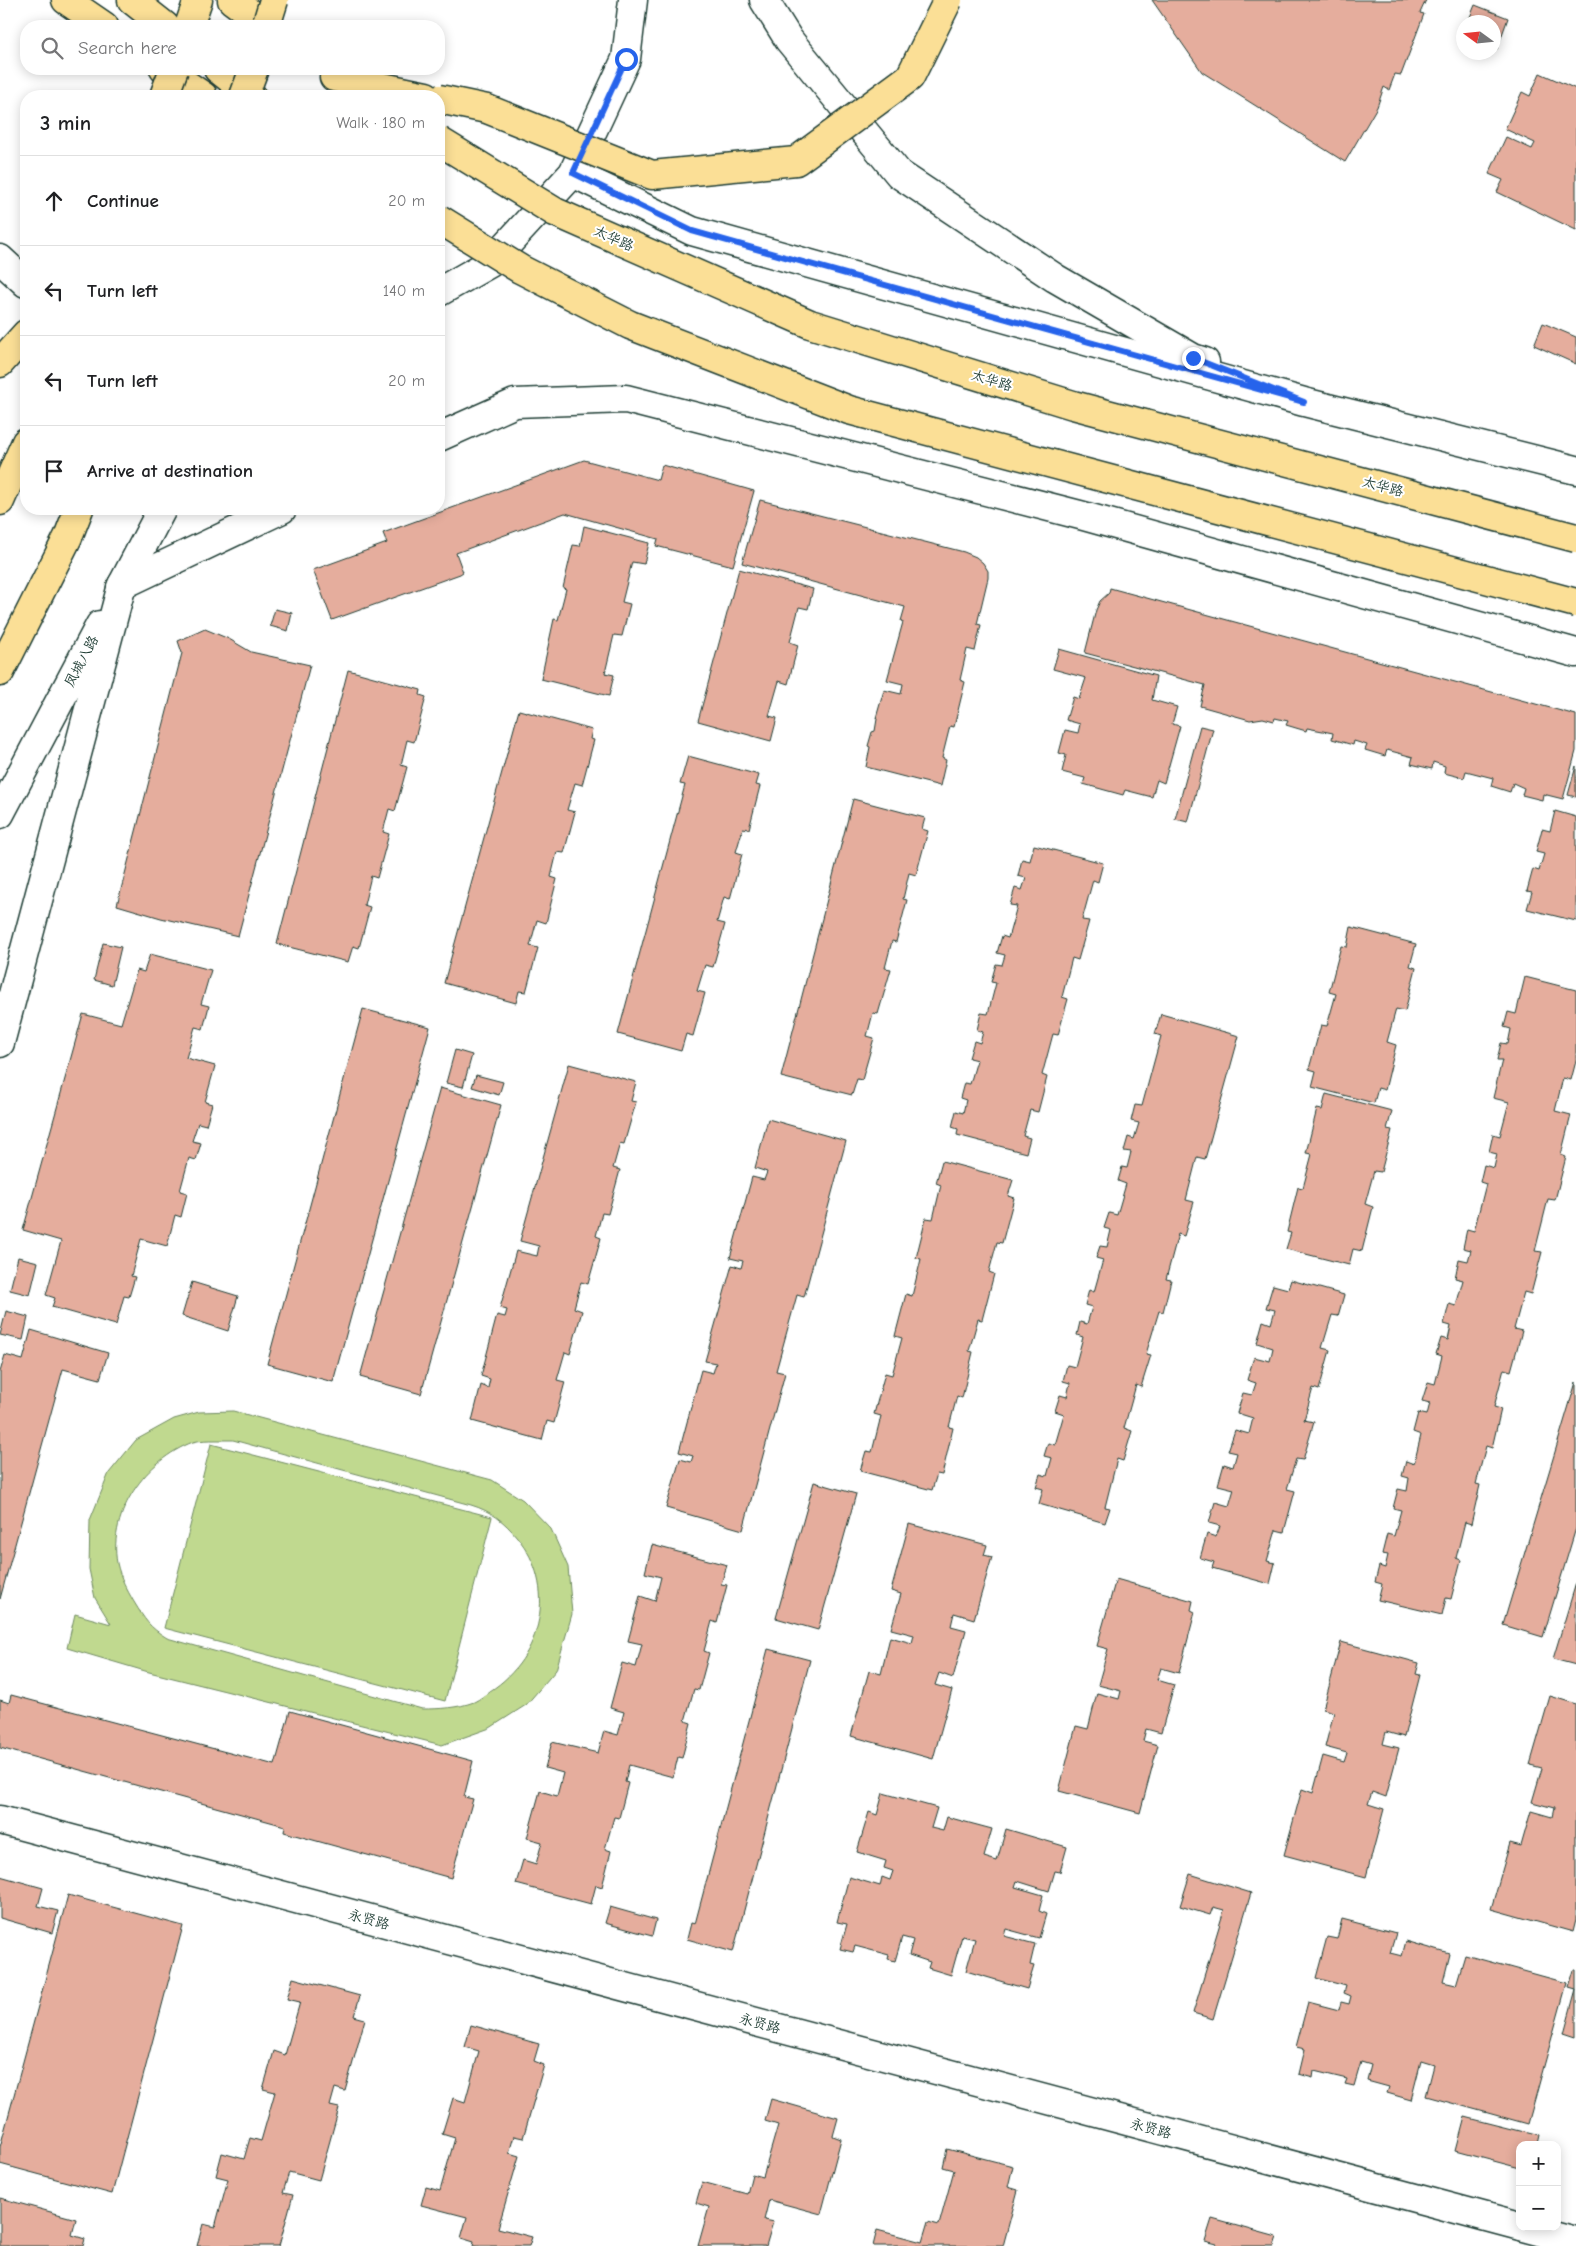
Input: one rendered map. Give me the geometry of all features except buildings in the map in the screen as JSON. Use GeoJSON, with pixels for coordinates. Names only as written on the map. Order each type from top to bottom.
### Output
{"type":"FeatureCollection","features":[{"type":"Feature","properties":{"kind":"main road"},"geometry":{"type":"LineString","coordinates":[[66,0],[95,20]]}},
{"type":"Feature","properties":{"kind":"main road"},"geometry":{"type":"LineString","coordinates":[[132,0],[157,20]]}},
{"type":"Feature","properties":{"kind":"main road"},"geometry":{"type":"LineString","coordinates":[[190,20],[198,0]]}},
{"type":"Feature","properties":{"kind":"main road"},"geometry":{"type":"LineString","coordinates":[[232,0],[259,20]]}},
{"type":"Feature","properties":{"kind":"main road"},"geometry":{"type":"LineString","coordinates":[[269,20],[274,0]]}},
{"type":"Feature","properties":{"kind":"main road"},"geometry":{"type":"LineString","coordinates":[[445,100],[487,109],[652,175],[796,161],[910,77],[948,0]]}},
{"type":"Feature","properties":{"kind":"main road"},"geometry":{"type":"LineString","coordinates":[[172,75],[194,90]]}},
{"type":"Feature","properties":{"kind":"main road"},"geometry":{"type":"LineString","coordinates":[[166,90],[172,75]]}},
{"type":"Feature","properties":{"kind":"main road"},"geometry":{"type":"LineString","coordinates":[[226,75],[244,90]]}},
{"type":"Feature","properties":{"kind":"main road"},"geometry":{"type":"LineString","coordinates":[[246,90],[252,75]]}},
{"type":"Feature","properties":{"kind":"main road"},"geometry":{"type":"LineString","coordinates":[[331,75],[355,90]]}},
{"type":"Feature","properties":{"kind":"main road"},"geometry":{"type":"LineString","coordinates":[[337,75],[400,90]]}},
{"type":"Feature","properties":{"kind":"main road","name":"太华路"},"geometry":{"type":"LineString","coordinates":[[445,145],[555,212],[810,324],[1073,405],[1576,538]]}},
{"type":"Feature","properties":{"kind":"main road"},"geometry":{"type":"LineString","coordinates":[[445,224],[520,269],[630,325],[849,410],[1576,602]]}},
{"type":"Feature","properties":{"kind":"main road"},"geometry":{"type":"LineString","coordinates":[[0,363],[20,341]]}},
{"type":"Feature","properties":{"kind":"main road"},"geometry":{"type":"LineString","coordinates":[[0,501],[20,456]]}},
{"type":"Feature","properties":{"kind":"main road"},"geometry":{"type":"LineString","coordinates":[[0,672],[77,515]]}},
{"type":"Feature","properties":{"kind":"street"},"geometry":{"type":"LineString","coordinates":[[445,289],[490,263],[573,173],[626,59],[633,0]]}},
{"type":"Feature","properties":{"kind":"street"},"geometry":{"type":"LineString","coordinates":[[764,0],[789,40],[899,174],[1055,278],[1193,358],[1304,402]]}},
{"type":"Feature","properties":{"kind":"street"},"geometry":{"type":"LineString","coordinates":[[573,173],[692,231],[1304,402],[1576,470]]}},
{"type":"Feature","properties":{"kind":"street"},"geometry":{"type":"LineString","coordinates":[[0,258],[20,277]]}},
{"type":"Feature","properties":{"kind":"street"},"geometry":{"type":"LineString","coordinates":[[445,434],[515,403],[626,399],[1080,515],[1576,653]]}},
{"type":"Feature","properties":{"kind":"street","name":"凤城八路"},"geometry":{"type":"LineString","coordinates":[[0,814],[159,515]]}},
{"type":"Feature","properties":{"kind":"street"},"geometry":{"type":"LineString","coordinates":[[0,1043],[122,584],[269,515]]}},
{"type":"Feature","properties":{"kind":"street","name":"永贤路"},"geometry":{"type":"LineString","coordinates":[[0,1820],[1516,2226]]}},
{"type":"Feature","properties":{"kind":"street","name":"永贤路"},"geometry":{"type":"LineString","coordinates":[[1536,2231],[1576,2242]]}},
{"type":"Feature","properties":{"kind":"green space"},"geometry":{"type":"Polygon","coordinates":[[[233,1411],[492,1480],[523,1500],[551,1529],[568,1567],[572,1614],[556,1670],[526,1705],[490,1728],[442,1745],[145,1671],[67,1648],[75,1614],[111,1624],[95,1598],[89,1569],[90,1520],[109,1473],[136,1440],[174,1419],[199,1412],[233,1411]],[[233,1440],[196,1441],[176,1450],[160,1461],[146,1475],[134,1490],[125,1507],[118,1525],[116,1544],[118,1568],[134,1602],[152,1627],[167,1638],[422,1709],[448,1708],[474,1702],[508,1677],[522,1659],[533,1640],[539,1620],[540,1598],[538,1577],[530,1556],[517,1537],[497,1517],[471,1505],[233,1440]]]}},
{"type":"Feature","properties":{"kind":"green space"},"geometry":{"type":"Polygon","coordinates":[[[211,1444],[492,1517],[445,1701],[164,1628],[211,1444]]]}},
{"type":"Feature","properties":{"kind":"route"},"geometry":{"type":"LineString","coordinates":[[626,59],[573,173],[692,231],[1304,402],[1193,358]]}}]}
